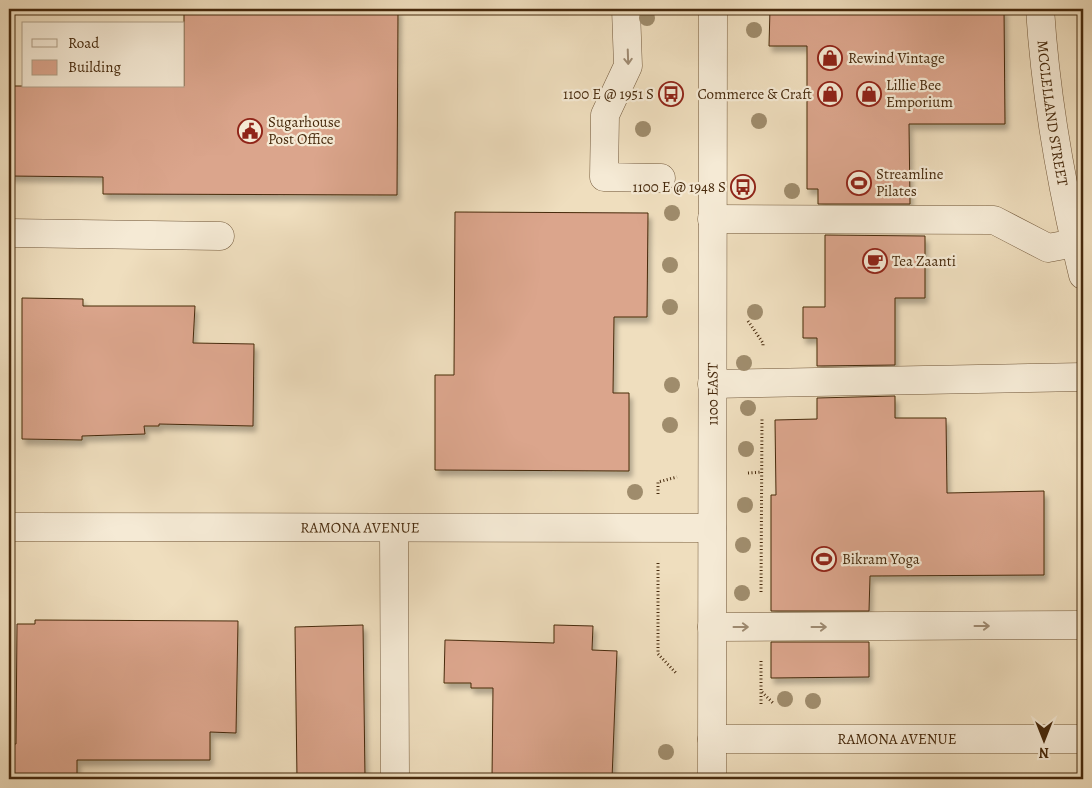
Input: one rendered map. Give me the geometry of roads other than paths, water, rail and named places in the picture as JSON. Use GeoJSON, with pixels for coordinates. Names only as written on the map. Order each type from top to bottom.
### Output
{"type":"FeatureCollection","features":[{"type":"Feature","properties":{"kind":"street"},"geometry":{"type":"LineString","coordinates":[[626,9],[628,66],[606,115],[604,177],[661,178]]}},
{"type":"Feature","properties":{"kind":"street","name":"1100 EAST"},"geometry":{"type":"LineString","coordinates":[[712,779],[713,9]]}},
{"type":"Feature","properties":{"kind":"street","name":"MCCLELLAND STREET"},"geometry":{"type":"LineString","coordinates":[[1040,9],[1050,123],[1061,182],[1083,275]]}},
{"type":"Feature","properties":{"kind":"street"},"geometry":{"type":"LineString","coordinates":[[712,219],[994,220],[1048,248],[1075,243]]}},
{"type":"Feature","properties":{"kind":"street"},"geometry":{"type":"LineString","coordinates":[[9,233],[220,236]]}},
{"type":"Feature","properties":{"kind":"street"},"geometry":{"type":"LineString","coordinates":[[712,384],[1083,377]]}},
{"type":"Feature","properties":{"kind":"street","name":"RAMONA AVENUE"},"geometry":{"type":"LineString","coordinates":[[9,527],[712,528]]}},
{"type":"Feature","properties":{"kind":"street"},"geometry":{"type":"LineString","coordinates":[[394,528],[395,779]]}},
{"type":"Feature","properties":{"kind":"street"},"geometry":{"type":"LineString","coordinates":[[712,627],[1083,625]]}},
{"type":"Feature","properties":{"kind":"street","name":"RAMONA AVENUE"},"geometry":{"type":"LineString","coordinates":[[712,739],[1083,739]]}},
{"type":"Feature","properties":{"kind":"place","name":"Rewind Vintage"},"geometry":{"type":"Point","coordinates":[830,58]}},
{"type":"Feature","properties":{"kind":"place","name":"1100 E @ 1951 S"},"geometry":{"type":"Point","coordinates":[671,94]}},
{"type":"Feature","properties":{"kind":"place","name":"Commerce & Craft"},"geometry":{"type":"Point","coordinates":[830,94]}},
{"type":"Feature","properties":{"kind":"place","name":"Lillie Bee Emporium"},"geometry":{"type":"Point","coordinates":[869,94]}},
{"type":"Feature","properties":{"kind":"place","name":"Sugarhouse Post Office"},"geometry":{"type":"Point","coordinates":[250,131]}},
{"type":"Feature","properties":{"kind":"place","name":"Streamline Pilates"},"geometry":{"type":"Point","coordinates":[859,183]}},
{"type":"Feature","properties":{"kind":"place","name":"1100 E @ 1948 S"},"geometry":{"type":"Point","coordinates":[743,187]}},
{"type":"Feature","properties":{"kind":"place","name":"Tea Zaanti"},"geometry":{"type":"Point","coordinates":[875,261]}},
{"type":"Feature","properties":{"kind":"place","name":"Bikram Yoga"},"geometry":{"type":"Point","coordinates":[824,559]}}]}
